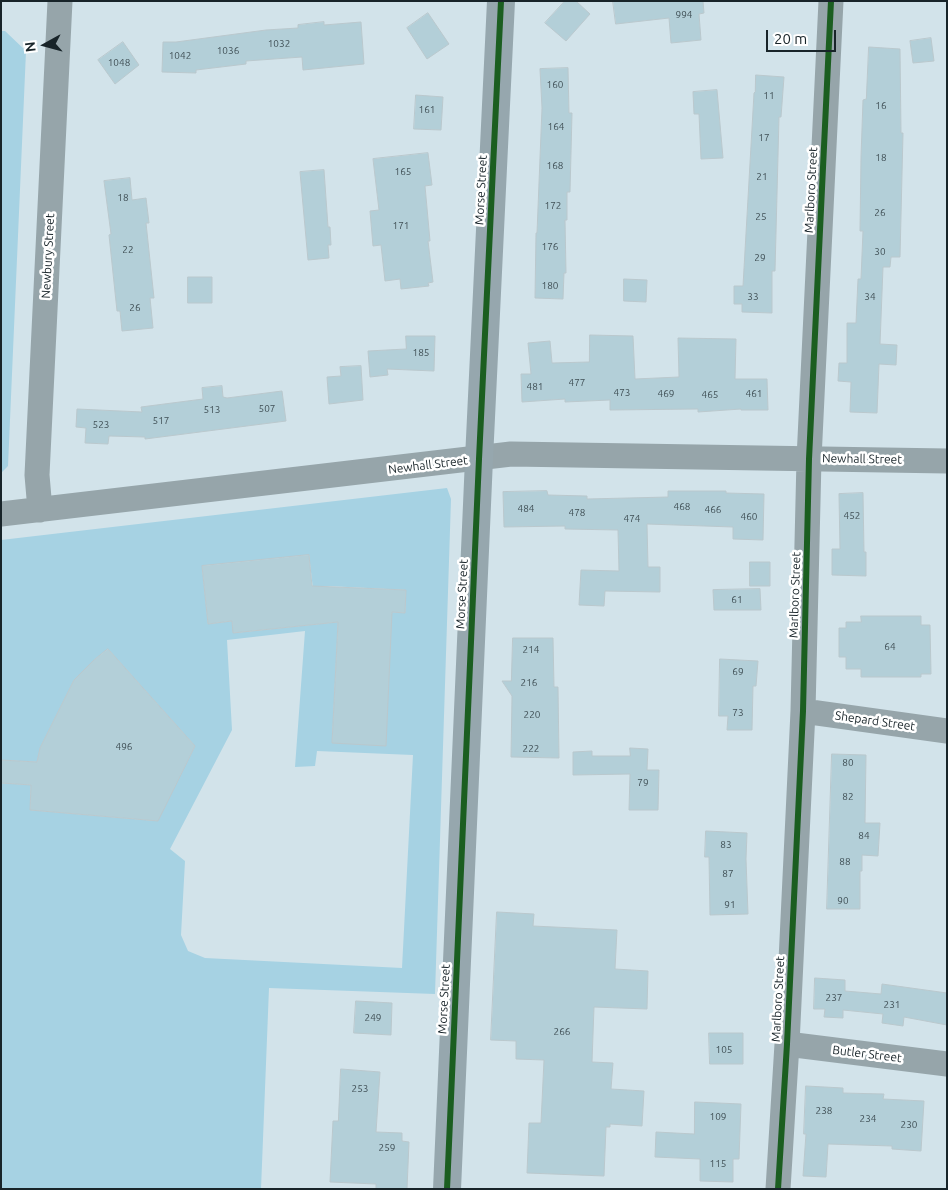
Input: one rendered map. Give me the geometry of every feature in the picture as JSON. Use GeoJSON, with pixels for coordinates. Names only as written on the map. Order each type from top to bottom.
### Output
{"type":"FeatureCollection","features":[{"type":"Feature","properties":{"kind":"main road","name":"Morse Street"},"geometry":{"type":"LineString","coordinates":[[447,1189],[501,1]]}},
{"type":"Feature","properties":{"kind":"street","name":"Newbury Street"},"geometry":{"type":"LineString","coordinates":[[40,510],[37,475],[60,1]]}},
{"type":"Feature","properties":{"kind":"street","name":"Marlboro Street"},"geometry":{"type":"LineString","coordinates":[[778,1189],[803,710],[810,459],[831,1]]}},
{"type":"Feature","properties":{"kind":"street","name":"Newhall Street"},"geometry":{"type":"LineString","coordinates":[[1,514],[511,454],[947,460]]}},
{"type":"Feature","properties":{"kind":"street","name":"Shepard Street"},"geometry":{"type":"LineString","coordinates":[[803,710],[947,731]]}},
{"type":"Feature","properties":{"kind":"street","name":"Butler Street"},"geometry":{"type":"LineString","coordinates":[[787,1044],[947,1064]]}},
{"type":"Feature","properties":{"kind":"shaded area"},"geometry":{"type":"Polygon","coordinates":[[[1,31],[5,31],[26,51],[8,466],[1,473],[1,31]]]}},
{"type":"Feature","properties":{"kind":"shaded area"},"geometry":{"type":"Polygon","coordinates":[[[447,488],[451,499],[435,994],[269,988],[261,1189],[1,1189],[1,783],[31,785],[30,810],[157,821],[195,746],[108,649],[74,680],[40,748],[37,762],[1,760],[1,540],[447,488]],[[309,555],[202,566],[208,624],[232,621],[234,633],[338,622],[332,743],[392,612],[405,613],[406,590],[328,586],[313,589],[309,555]],[[305,631],[227,640],[232,730],[170,849],[185,861],[181,935],[188,951],[205,958],[402,968],[413,755],[317,751],[315,766],[295,767],[305,631]]]}},
{"type":"Feature","properties":{"kind":"building"},"geometry":{"type":"Polygon","coordinates":[[[565,1],[576,1],[590,14],[566,41],[545,23],[565,1]]]}},
{"type":"Feature","properties":{"kind":"building"},"geometry":{"type":"Polygon","coordinates":[[[613,1],[703,1],[704,13],[699,14],[701,40],[671,43],[669,18],[616,24],[613,1]]]}},
{"type":"Feature","properties":{"kind":"building"},"geometry":{"type":"Polygon","coordinates":[[[428,13],[449,44],[427,59],[407,28],[428,13]]]}},
{"type":"Feature","properties":{"kind":"building"},"geometry":{"type":"Polygon","coordinates":[[[324,22],[324,25],[361,22],[364,64],[303,70],[302,57],[246,61],[246,64],[196,70],[196,73],[162,72],[163,42],[298,28],[298,25],[324,22]]]}},
{"type":"Feature","properties":{"kind":"building"},"geometry":{"type":"Polygon","coordinates":[[[931,38],[934,61],[913,63],[910,41],[931,38]]]}},
{"type":"Feature","properties":{"kind":"building"},"geometry":{"type":"Polygon","coordinates":[[[123,42],[139,65],[115,84],[98,60],[123,42]]]}},
{"type":"Feature","properties":{"kind":"building"},"geometry":{"type":"Polygon","coordinates":[[[869,47],[900,49],[901,133],[903,133],[900,257],[891,257],[890,267],[883,267],[880,344],[897,345],[896,365],[879,364],[877,413],[850,412],[851,382],[838,381],[839,363],[847,363],[847,323],[856,323],[858,279],[861,279],[863,231],[860,231],[861,157],[863,100],[866,99],[869,47]]]}},
{"type":"Feature","properties":{"kind":"building"},"geometry":{"type":"Polygon","coordinates":[[[568,68],[569,113],[572,113],[570,192],[567,192],[567,220],[565,220],[566,273],[564,273],[563,299],[535,298],[542,108],[540,69],[568,68]]]}},
{"type":"Feature","properties":{"kind":"building"},"geometry":{"type":"Polygon","coordinates":[[[756,75],[784,77],[781,117],[779,117],[772,313],[742,312],[742,304],[734,304],[734,286],[743,286],[756,75]]]}},
{"type":"Feature","properties":{"kind":"building"},"geometry":{"type":"Polygon","coordinates":[[[717,90],[723,158],[701,159],[699,114],[694,114],[693,92],[717,90]]]}},
{"type":"Feature","properties":{"kind":"building"},"geometry":{"type":"Polygon","coordinates":[[[416,95],[443,97],[441,130],[414,129],[416,95]]]}},
{"type":"Feature","properties":{"kind":"building"},"geometry":{"type":"Polygon","coordinates":[[[428,153],[432,185],[425,186],[430,241],[428,241],[433,282],[428,283],[429,286],[401,289],[400,279],[385,281],[381,245],[373,246],[370,211],[379,210],[373,159],[428,153]]]}},
{"type":"Feature","properties":{"kind":"building"},"geometry":{"type":"Polygon","coordinates":[[[324,170],[328,227],[330,227],[331,245],[328,245],[329,258],[308,260],[300,172],[324,170]]]}},
{"type":"Feature","properties":{"kind":"building"},"geometry":{"type":"Polygon","coordinates":[[[130,178],[132,200],[146,198],[149,223],[146,223],[154,298],[150,298],[153,328],[122,331],[120,311],[117,311],[109,235],[111,234],[104,181],[130,178]]]}},
{"type":"Feature","properties":{"kind":"building"},"geometry":{"type":"Polygon","coordinates":[[[188,277],[212,277],[212,303],[188,303],[188,277]]]}},
{"type":"Feature","properties":{"kind":"building"},"geometry":{"type":"Polygon","coordinates":[[[624,279],[647,280],[646,302],[624,301],[624,279]]]}},
{"type":"Feature","properties":{"kind":"building"},"geometry":{"type":"Polygon","coordinates":[[[590,335],[633,336],[635,379],[679,377],[678,338],[736,339],[735,379],[767,379],[768,410],[741,409],[698,412],[698,409],[610,410],[610,400],[565,402],[565,399],[522,402],[521,374],[531,374],[528,343],[550,341],[552,363],[589,362],[590,335]]]}},
{"type":"Feature","properties":{"kind":"building"},"geometry":{"type":"Polygon","coordinates":[[[406,336],[435,336],[434,371],[387,369],[388,375],[370,377],[368,351],[406,349],[406,336]]]}},
{"type":"Feature","properties":{"kind":"building"},"geometry":{"type":"Polygon","coordinates":[[[361,366],[363,400],[329,404],[327,377],[341,376],[340,367],[361,366]]]}},
{"type":"Feature","properties":{"kind":"building"},"geometry":{"type":"Polygon","coordinates":[[[222,386],[223,397],[227,398],[282,391],[286,421],[145,439],[145,437],[109,436],[108,444],[85,443],[86,428],[76,427],[77,409],[142,412],[141,407],[203,399],[202,388],[222,386]]]}},
{"type":"Feature","properties":{"kind":"building"},"geometry":{"type":"Polygon","coordinates":[[[547,491],[548,495],[587,496],[587,499],[668,497],[668,491],[726,491],[726,493],[764,494],[763,540],[733,539],[733,527],[647,524],[648,567],[660,567],[660,592],[605,591],[604,606],[579,605],[581,570],[619,571],[618,530],[565,529],[565,526],[504,527],[503,492],[547,491]]]}},
{"type":"Feature","properties":{"kind":"building"},"geometry":{"type":"Polygon","coordinates":[[[863,493],[866,576],[832,575],[832,549],[840,549],[839,494],[863,493]]]}},
{"type":"Feature","properties":{"kind":"building"},"geometry":{"type":"Polygon","coordinates":[[[309,555],[312,586],[406,590],[405,613],[392,612],[386,746],[332,743],[338,622],[233,633],[232,621],[208,624],[202,566],[309,555]]]}},
{"type":"Feature","properties":{"kind":"building"},"geometry":{"type":"Polygon","coordinates":[[[750,562],[770,562],[770,586],[750,586],[750,562]]]}},
{"type":"Feature","properties":{"kind":"building"},"geometry":{"type":"Polygon","coordinates":[[[760,589],[761,610],[714,610],[713,590],[760,589]]]}},
{"type":"Feature","properties":{"kind":"building"},"geometry":{"type":"Polygon","coordinates":[[[861,616],[921,616],[921,625],[930,625],[931,674],[921,674],[921,677],[861,677],[861,669],[846,669],[846,657],[839,657],[839,628],[846,628],[846,622],[861,622],[861,616]]]}},
{"type":"Feature","properties":{"kind":"building"},"geometry":{"type":"Polygon","coordinates":[[[513,638],[553,638],[554,687],[558,687],[559,758],[511,757],[512,696],[502,681],[511,681],[513,638]]]}},
{"type":"Feature","properties":{"kind":"building"},"geometry":{"type":"Polygon","coordinates":[[[108,649],[195,746],[158,821],[30,810],[31,785],[1,783],[1,760],[37,762],[40,748],[74,680],[108,649]]]}},
{"type":"Feature","properties":{"kind":"building"},"geometry":{"type":"Polygon","coordinates":[[[720,659],[758,661],[756,686],[753,686],[752,730],[727,730],[728,716],[719,716],[720,659]]]}},
{"type":"Feature","properties":{"kind":"building"},"geometry":{"type":"Polygon","coordinates":[[[630,748],[648,749],[647,770],[659,770],[658,810],[629,810],[630,774],[573,775],[573,752],[592,751],[592,756],[630,756],[630,748]]]}},
{"type":"Feature","properties":{"kind":"building"},"geometry":{"type":"Polygon","coordinates":[[[832,754],[866,755],[865,823],[880,823],[878,856],[862,855],[860,909],[827,909],[832,754]]]}},
{"type":"Feature","properties":{"kind":"building"},"geometry":{"type":"Polygon","coordinates":[[[706,831],[747,833],[748,914],[710,915],[709,857],[705,857],[706,831]]]}},
{"type":"Feature","properties":{"kind":"building"},"geometry":{"type":"Polygon","coordinates":[[[497,912],[534,914],[533,926],[617,930],[615,969],[648,971],[647,1009],[594,1007],[592,1062],[613,1063],[611,1089],[644,1091],[642,1126],[610,1124],[610,1127],[606,1127],[604,1176],[527,1173],[529,1123],[541,1123],[544,1060],[516,1059],[516,1041],[491,1040],[497,912]]]}},
{"type":"Feature","properties":{"kind":"building"},"geometry":{"type":"Polygon","coordinates":[[[815,978],[845,980],[845,991],[881,994],[882,984],[947,993],[947,1025],[904,1017],[903,1026],[882,1023],[883,1014],[843,1010],[843,1018],[824,1017],[825,1009],[814,1009],[815,978]]]}},
{"type":"Feature","properties":{"kind":"building"},"geometry":{"type":"Polygon","coordinates":[[[356,1001],[392,1003],[391,1035],[354,1033],[356,1001]]]}},
{"type":"Feature","properties":{"kind":"building"},"geometry":{"type":"Polygon","coordinates":[[[709,1033],[743,1033],[743,1064],[710,1064],[709,1033]]]}},
{"type":"Feature","properties":{"kind":"building"},"geometry":{"type":"Polygon","coordinates":[[[341,1069],[380,1072],[376,1132],[402,1133],[402,1141],[409,1142],[407,1189],[376,1189],[376,1184],[330,1182],[333,1121],[338,1121],[341,1069]]]}},
{"type":"Feature","properties":{"kind":"building"},"geometry":{"type":"Polygon","coordinates":[[[806,1086],[843,1088],[843,1093],[884,1094],[883,1099],[924,1101],[921,1151],[892,1149],[892,1146],[828,1144],[826,1177],[803,1176],[806,1134],[804,1134],[806,1086]]]}},
{"type":"Feature","properties":{"kind":"building"},"geometry":{"type":"Polygon","coordinates":[[[695,1102],[741,1104],[739,1159],[733,1159],[733,1182],[700,1181],[700,1159],[655,1157],[656,1132],[694,1134],[695,1102]]]}},
{"type":"Feature","properties":{"kind":"cycle path"},"geometry":{"type":"LineString","coordinates":[[447,1189],[501,1]]}},
{"type":"Feature","properties":{"kind":"cycle path"},"geometry":{"type":"LineString","coordinates":[[778,1189],[803,711],[809,459],[831,1]]}}]}
